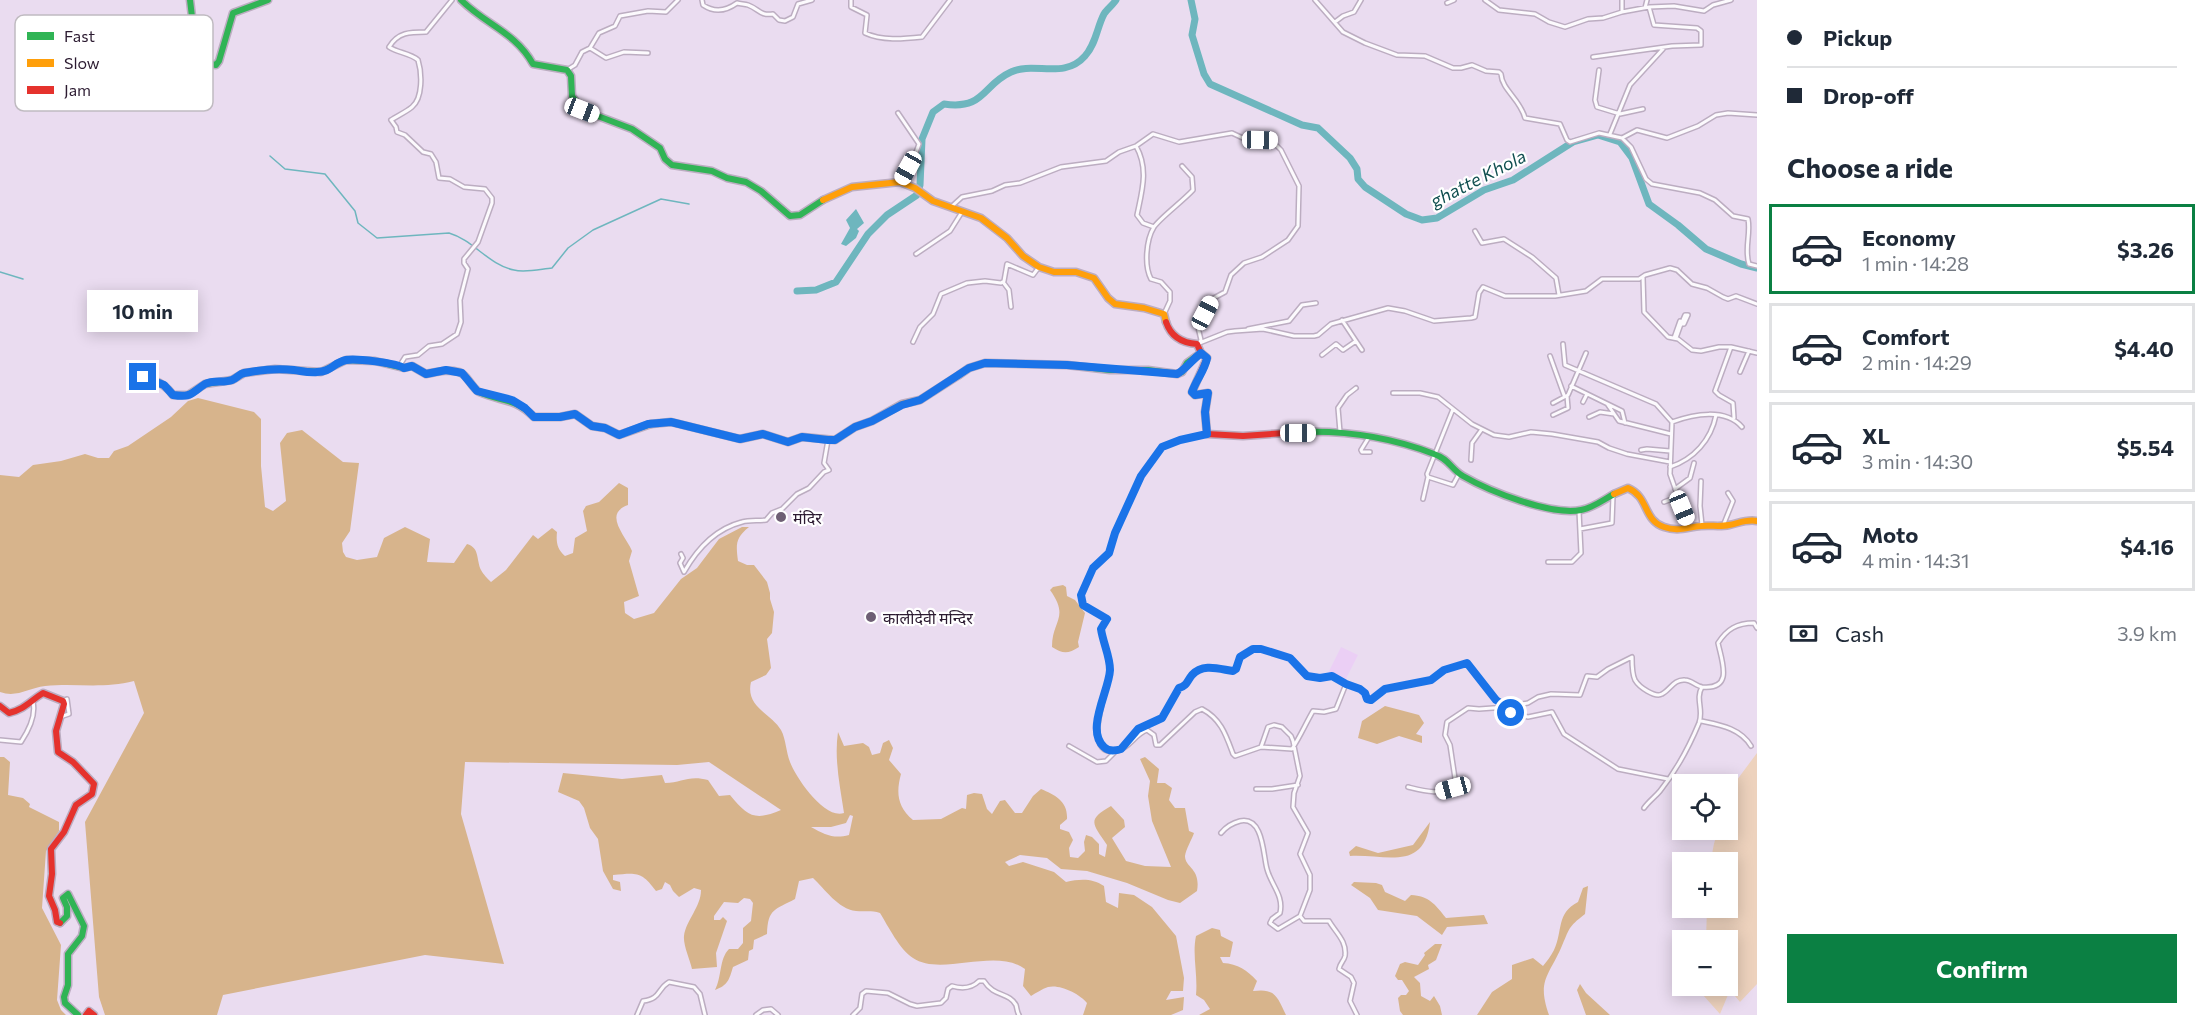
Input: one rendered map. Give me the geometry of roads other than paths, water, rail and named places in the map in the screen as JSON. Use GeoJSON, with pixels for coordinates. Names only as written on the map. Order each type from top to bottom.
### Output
{"type":"FeatureCollection","features":[{"type":"Feature","properties":{"kind":"street"},"geometry":{"type":"LineString","coordinates":[[190,0],[193,15]]}},
{"type":"Feature","properties":{"kind":"street"},"geometry":{"type":"LineString","coordinates":[[213,64],[218,63],[233,13],[268,0]]}},
{"type":"Feature","properties":{"kind":"street"},"geometry":{"type":"LineString","coordinates":[[400,365],[405,357],[418,355],[429,346],[442,344],[457,334],[461,322],[460,300],[468,269],[464,259],[478,242],[492,203],[492,198],[485,189],[464,187],[450,179],[439,178],[436,162],[431,154],[423,152],[405,135],[397,132],[391,120],[414,106],[419,94],[421,78],[418,60],[411,55],[392,49],[389,47],[391,43],[403,33],[426,33],[452,0]]}},
{"type":"Feature","properties":{"kind":"street"},"geometry":{"type":"LineString","coordinates":[[460,0],[478,16],[500,28],[521,45],[533,63],[567,70],[575,65],[582,52],[590,48],[599,33],[615,26],[620,16],[648,11],[666,12],[678,0]]}},
{"type":"Feature","properties":{"kind":"street"},"geometry":{"type":"LineString","coordinates":[[702,0],[703,5],[711,10],[728,10],[737,3],[749,5],[759,13],[773,14],[779,20],[785,21],[793,17],[798,4],[812,0]]}},
{"type":"Feature","properties":{"kind":"street"},"geometry":{"type":"LineString","coordinates":[[851,0],[851,7],[867,15],[865,33],[874,37],[902,39],[922,37],[950,0]]}},
{"type":"Feature","properties":{"kind":"street"},"geometry":{"type":"LineString","coordinates":[[1315,0],[1343,32],[1365,43],[1396,55],[1425,56],[1453,68],[1472,65],[1486,71],[1499,72],[1502,82],[1522,106],[1525,118],[1560,124],[1570,142],[1599,133],[1622,138],[1631,147],[1646,179],[1652,184],[1700,193],[1715,200],[1733,216],[1748,219],[1746,256],[1749,264],[1757,266]]}},
{"type":"Feature","properties":{"kind":"street"},"geometry":{"type":"LineString","coordinates":[[1335,22],[1354,12],[1361,0]]}},
{"type":"Feature","properties":{"kind":"street"},"geometry":{"type":"LineString","coordinates":[[1447,3],[1454,0]]}},
{"type":"Feature","properties":{"kind":"street"},"geometry":{"type":"LineString","coordinates":[[1485,0],[1499,10],[1535,14],[1565,27],[1647,7],[1674,6],[1704,11],[1713,5],[1731,0]]}},
{"type":"Feature","properties":{"kind":"street"},"geometry":{"type":"LineString","coordinates":[[1622,0],[1622,12]]}},
{"type":"Feature","properties":{"kind":"street"},"geometry":{"type":"LineString","coordinates":[[1593,57],[1679,46],[1700,46],[1701,31],[1697,28],[1654,25],[1647,7],[1647,0]]}},
{"type":"Feature","properties":{"kind":"street"},"geometry":{"type":"LineString","coordinates":[[590,48],[606,58],[624,52],[648,53]]}},
{"type":"Feature","properties":{"kind":"street"},"geometry":{"type":"LineString","coordinates":[[1610,134],[1630,85],[1663,49]]}},
{"type":"Feature","properties":{"kind":"street"},"geometry":{"type":"LineString","coordinates":[[567,70],[571,76],[572,96],[582,110],[632,129],[660,148],[665,159],[672,165],[712,171],[727,178],[746,182],[761,191],[790,216],[800,215],[820,201],[852,187],[900,182],[915,188],[926,197],[981,218],[1007,238],[1023,256],[1039,267],[1054,272],[1076,272],[1094,278],[1115,304],[1144,308],[1164,314]]}},
{"type":"Feature","properties":{"kind":"street"},"geometry":{"type":"LineString","coordinates":[[1599,70],[1595,99],[1597,106],[1620,114],[1643,109]]}},
{"type":"Feature","properties":{"kind":"street"},"geometry":{"type":"LineString","coordinates":[[898,113],[918,144],[915,155],[900,182]]}},
{"type":"Feature","properties":{"kind":"street"},"geometry":{"type":"LineString","coordinates":[[1622,138],[1637,130],[1667,138],[1698,126],[1716,115],[1728,113],[1757,115]]}},
{"type":"Feature","properties":{"kind":"street"},"geometry":{"type":"LineString","coordinates":[[951,207],[962,197],[992,190],[1005,184],[1020,183],[1060,167],[1106,161],[1119,152],[1136,146],[1153,134],[1179,142],[1232,133],[1247,140],[1272,141],[1281,150],[1299,186],[1298,226],[1288,240],[1262,257],[1244,263],[1231,275],[1225,292],[1212,299],[1205,313],[1196,319],[1201,340],[1197,344]]}},
{"type":"Feature","properties":{"kind":"street"},"geometry":{"type":"LineString","coordinates":[[1136,146],[1143,161],[1144,183],[1137,215],[1143,223],[1154,227]]}},
{"type":"Feature","properties":{"kind":"street"},"geometry":{"type":"LineString","coordinates":[[1182,166],[1192,177],[1193,190],[1154,227],[1147,253],[1147,267],[1151,279],[1161,282],[1170,292],[1170,302],[1164,314],[1167,330],[1183,343],[1197,344],[1227,332],[1263,329],[1294,336],[1314,336],[1327,326],[1342,320],[1388,308],[1434,321],[1473,317],[1477,310],[1479,293],[1483,287],[1500,295],[1512,297],[1559,295],[1586,291],[1602,279],[1630,280],[1670,268],[1692,284],[1707,288],[1723,297],[1736,296],[1757,304]]}},
{"type":"Feature","properties":{"kind":"street"},"geometry":{"type":"LineString","coordinates":[[916,254],[950,231],[963,212]]}},
{"type":"Feature","properties":{"kind":"street"},"geometry":{"type":"LineString","coordinates":[[1475,231],[1482,243],[1504,239],[1532,257],[1556,278],[1559,295]]}},
{"type":"Feature","properties":{"kind":"street"},"geometry":{"type":"LineString","coordinates":[[1011,307],[1009,290],[1003,282],[1007,264],[1032,275],[1039,267]]}},
{"type":"Feature","properties":{"kind":"street"},"geometry":{"type":"LineString","coordinates":[[1643,277],[1644,312],[1664,334],[1696,351],[1706,351],[1719,346],[1757,354]]}},
{"type":"Feature","properties":{"kind":"street"},"geometry":{"type":"LineString","coordinates":[[913,342],[920,327],[933,314],[941,294],[967,283],[1003,282]]}},
{"type":"Feature","properties":{"kind":"street"},"geometry":{"type":"LineString","coordinates":[[1243,331],[1289,321],[1302,305],[1316,303]]}},
{"type":"Feature","properties":{"kind":"street"},"geometry":{"type":"LineString","coordinates":[[1685,315],[1688,315],[1684,324],[1681,324],[1675,338],[1680,321],[1682,322],[1685,315]]}},
{"type":"Feature","properties":{"kind":"street"},"geometry":{"type":"LineString","coordinates":[[1342,320],[1362,350]]}},
{"type":"Feature","properties":{"kind":"street"},"geometry":{"type":"LineString","coordinates":[[1322,355],[1336,344],[1343,350],[1356,341]]}},
{"type":"Feature","properties":{"kind":"street"},"geometry":{"type":"LineString","coordinates":[[1197,344],[1201,353],[1207,358],[1192,392],[1195,395],[1208,393],[1205,412],[1207,434]]}},
{"type":"Feature","properties":{"kind":"street"},"geometry":{"type":"LineString","coordinates":[[1563,344],[1565,365],[1656,404],[1672,422],[1670,465],[1677,497],[1689,528]]}},
{"type":"Feature","properties":{"kind":"street"},"geometry":{"type":"LineString","coordinates":[[1731,347],[1715,391],[1733,403],[1734,418],[1742,427]]}},
{"type":"Feature","properties":{"kind":"street"},"geometry":{"type":"LineString","coordinates":[[1740,372],[1749,351]]}},
{"type":"Feature","properties":{"kind":"street"},"geometry":{"type":"LineString","coordinates":[[1553,403],[1560,400],[1571,386],[1586,352]]}},
{"type":"Feature","properties":{"kind":"street"},"geometry":{"type":"LineString","coordinates":[[135,382],[137,378],[143,377],[164,385],[173,395],[186,397],[194,394],[207,383],[233,380],[244,373],[265,370],[329,371],[346,360],[365,360],[400,365],[404,368],[412,366],[426,374],[446,370],[462,373],[477,391],[512,400],[534,417],[560,417],[575,414],[592,426],[605,428],[619,435],[648,424],[671,422],[740,439],[763,434],[788,442],[802,437],[835,440],[855,427],[902,405],[920,400],[969,368],[985,363],[1067,365],[1177,374],[1201,353]]}},
{"type":"Feature","properties":{"kind":"street"},"geometry":{"type":"LineString","coordinates":[[1550,356],[1568,408],[1552,415]]}},
{"type":"Feature","properties":{"kind":"street"},"geometry":{"type":"LineString","coordinates":[[1571,386],[1622,411],[1625,423]]}},
{"type":"Feature","properties":{"kind":"street"},"geometry":{"type":"LineString","coordinates":[[1340,432],[1338,408],[1347,395],[1356,388]]}},
{"type":"Feature","properties":{"kind":"street"},"geometry":{"type":"LineString","coordinates":[[1393,393],[1435,396],[1494,435],[1514,436],[1531,432],[1592,440],[1627,454],[1670,465],[1683,462],[1704,442],[1710,435],[1716,415]]}},
{"type":"Feature","properties":{"kind":"street"},"geometry":{"type":"LineString","coordinates":[[1583,402],[1587,394]]}},
{"type":"Feature","properties":{"kind":"street"},"geometry":{"type":"LineString","coordinates":[[1608,405],[1618,421],[1671,435]]}},
{"type":"Feature","properties":{"kind":"street"},"geometry":{"type":"LineString","coordinates":[[1423,499],[1428,477],[1426,474],[1453,409]]}},
{"type":"Feature","properties":{"kind":"street"},"geometry":{"type":"LineString","coordinates":[[1589,417],[1600,412],[1614,414]]}},
{"type":"Feature","properties":{"kind":"street"},"geometry":{"type":"LineString","coordinates":[[1672,422],[1690,415],[1734,418]]}},
{"type":"Feature","properties":{"kind":"street"},"geometry":{"type":"LineString","coordinates":[[1471,460],[1472,443],[1482,429]]}},
{"type":"Feature","properties":{"kind":"street"},"geometry":{"type":"LineString","coordinates":[[1346,684],[1336,709],[1324,712],[1313,711],[1292,749],[1261,747],[1235,756],[1226,732],[1216,719],[1202,709],[1195,712],[1160,746],[1156,745],[1154,735],[1147,730],[1116,751],[1110,751],[1104,747],[1097,732],[1100,709],[1110,672],[1109,657],[1101,629],[1107,619],[1083,605],[1081,595],[1093,568],[1109,553],[1115,533],[1141,476],[1162,447],[1207,434],[1226,437],[1340,432],[1369,437],[1445,458],[1459,474],[1503,495],[1528,503],[1561,510],[1579,511],[1623,490],[1632,489],[1642,496],[1647,515],[1655,523],[1674,530],[1702,525],[1723,526],[1750,519],[1757,521]]}},
{"type":"Feature","properties":{"kind":"street"},"geometry":{"type":"LineString","coordinates":[[1369,437],[1361,450],[1370,452]]}},
{"type":"Feature","properties":{"kind":"street"},"geometry":{"type":"LineString","coordinates":[[681,554],[683,558],[680,563],[684,572],[702,545],[711,537],[743,522],[766,520],[772,513],[782,509],[797,494],[829,470],[824,463],[828,440]]}},
{"type":"Feature","properties":{"kind":"street"},"geometry":{"type":"LineString","coordinates":[[1641,450],[1670,451]]}},
{"type":"Feature","properties":{"kind":"street"},"geometry":{"type":"LineString","coordinates":[[1675,489],[1690,478],[1694,463]]}},
{"type":"Feature","properties":{"kind":"street"},"geometry":{"type":"LineString","coordinates":[[1428,477],[1453,485],[1459,474]]}},
{"type":"Feature","properties":{"kind":"street"},"geometry":{"type":"LineString","coordinates":[[1701,481],[1702,525]]}},
{"type":"Feature","properties":{"kind":"street"},"geometry":{"type":"LineString","coordinates":[[1723,526],[1733,501],[1728,493]]}},
{"type":"Feature","properties":{"kind":"street"},"geometry":{"type":"LineString","coordinates":[[1580,529],[1612,523],[1613,496]]}},
{"type":"Feature","properties":{"kind":"street"},"geometry":{"type":"LineString","coordinates":[[1664,502],[1677,497]]}},
{"type":"Feature","properties":{"kind":"street"},"geometry":{"type":"LineString","coordinates":[[1548,562],[1575,561],[1581,553],[1579,511]]}},
{"type":"Feature","properties":{"kind":"street"},"geometry":{"type":"LineString","coordinates":[[1408,787],[1425,792],[1437,792],[1456,785],[1450,746],[1445,735],[1448,722],[1468,708],[1507,707],[1528,703],[1551,693],[1580,695],[1587,676],[1597,677],[1632,657],[1635,681],[1657,696],[1674,683],[1684,680],[1702,687],[1719,684],[1724,674],[1718,643],[1724,634],[1732,627],[1747,623],[1754,623],[1757,628]]}},
{"type":"Feature","properties":{"kind":"street"},"geometry":{"type":"LineString","coordinates":[[1121,749],[1138,729],[1162,718],[1179,688],[1185,686],[1193,674],[1208,666],[1233,671],[1240,657],[1253,649],[1261,649],[1290,658],[1307,676],[1320,678],[1332,676],[1360,689],[1365,693],[1367,699],[1371,700],[1385,689],[1431,680],[1444,670],[1467,663],[1496,700],[1507,707],[1511,713],[1528,717],[1552,712],[1564,734],[1618,769],[1668,779]]}},
{"type":"Feature","properties":{"kind":"street"},"geometry":{"type":"LineString","coordinates":[[1644,808],[1668,779],[1689,747],[1700,721],[1698,694],[1702,687]]}},
{"type":"Feature","properties":{"kind":"street"},"geometry":{"type":"LineString","coordinates":[[0,740],[21,742],[33,717],[33,702],[36,696],[43,693],[63,701],[56,731],[58,752],[72,759],[94,786],[92,794],[76,805],[64,832],[54,843],[50,854],[52,874],[49,896],[57,921],[61,923],[67,916],[67,907],[63,898],[68,894],[84,926],[82,936],[68,954],[68,985],[64,997],[65,1003],[78,1015]]}},
{"type":"Feature","properties":{"kind":"street"},"geometry":{"type":"LineString","coordinates":[[0,706],[9,713],[33,702]]}},
{"type":"Feature","properties":{"kind":"street"},"geometry":{"type":"LineString","coordinates":[[1700,721],[1737,732],[1746,738],[1751,746]]}},
{"type":"Feature","properties":{"kind":"street"},"geometry":{"type":"LineString","coordinates":[[1221,833],[1229,825],[1243,820],[1254,826],[1260,833],[1267,871],[1281,900],[1280,913],[1270,923],[1278,928],[1300,916],[1310,890],[1310,875],[1300,854],[1308,833],[1293,807],[1294,793],[1300,776],[1294,746],[1291,736],[1282,727],[1274,725],[1266,729],[1261,747]]}},
{"type":"Feature","properties":{"kind":"street"},"geometry":{"type":"LineString","coordinates":[[1069,746],[1097,762],[1106,761],[1116,751]]}},
{"type":"Feature","properties":{"kind":"street"},"geometry":{"type":"LineString","coordinates":[[1256,789],[1298,785]]}},
{"type":"Feature","properties":{"kind":"street"},"geometry":{"type":"LineString","coordinates":[[1300,916],[1304,921],[1329,921],[1343,940],[1345,955],[1339,969],[1351,977],[1354,983],[1350,1001],[1357,1015]]}},
{"type":"Feature","properties":{"kind":"street"},"geometry":{"type":"LineString","coordinates":[[853,1015],[860,1008],[862,994],[866,991],[888,993],[917,1006],[941,1003],[952,986],[966,988],[979,981],[984,981],[997,995],[1008,996],[1016,1006],[1019,1015]]}},
{"type":"Feature","properties":{"kind":"street"},"geometry":{"type":"LineString","coordinates":[[637,1015],[643,1001],[652,1000],[669,982],[694,987],[700,994],[705,1015]]}},
{"type":"Feature","properties":{"kind":"street"},"geometry":{"type":"LineString","coordinates":[[756,1015],[763,1010],[771,1009],[778,1015]]}},
{"type":"Feature","properties":{"kind":"street"},"geometry":{"type":"LineString","coordinates":[[86,1015],[89,1011],[94,1015]]}},
{"type":"Feature","properties":{"kind":"water"},"geometry":{"type":"Polygon","coordinates":[[[856,209],[864,223],[857,229],[859,231],[856,238],[846,246],[841,244],[850,228],[846,220],[856,209]]]}},
{"type":"Feature","properties":{"kind":"waterway","name":"ghatte Khola"},"geometry":{"type":"LineString","coordinates":[[797,291],[816,290],[836,282],[868,234],[887,215],[917,195],[920,185],[922,139],[933,112],[944,104],[957,105],[976,100],[1001,77],[1011,72],[1029,68],[1058,69],[1077,63],[1089,51],[1104,14],[1116,0]]}},
{"type":"Feature","properties":{"kind":"waterway","name":"ghatte Khola"},"geometry":{"type":"LineString","coordinates":[[1191,0],[1195,19],[1192,35],[1204,74],[1210,84],[1302,125],[1318,128],[1350,158],[1357,169],[1358,179],[1365,187],[1406,214],[1422,220],[1437,218],[1484,190],[1513,180],[1573,142],[1598,135],[1620,142],[1632,158],[1649,204],[1706,249],[1741,264],[1757,268]]}},
{"type":"Feature","properties":{"kind":"waterway"},"geometry":{"type":"LineString","coordinates":[[270,156],[285,169],[325,174],[355,211],[358,223],[377,238],[449,233],[458,236],[497,263],[518,271],[552,268],[568,248],[593,230],[661,199],[689,204]]}},
{"type":"Feature","properties":{"kind":"waterway"},"geometry":{"type":"LineString","coordinates":[[0,272],[23,279]]}},
{"type":"Feature","properties":{"kind":"place","name":"मंदिर"},"geometry":{"type":"Point","coordinates":[781,517]}},
{"type":"Feature","properties":{"kind":"place","name":"कालीदेवी मन्दिर"},"geometry":{"type":"Point","coordinates":[871,617]}}]}
